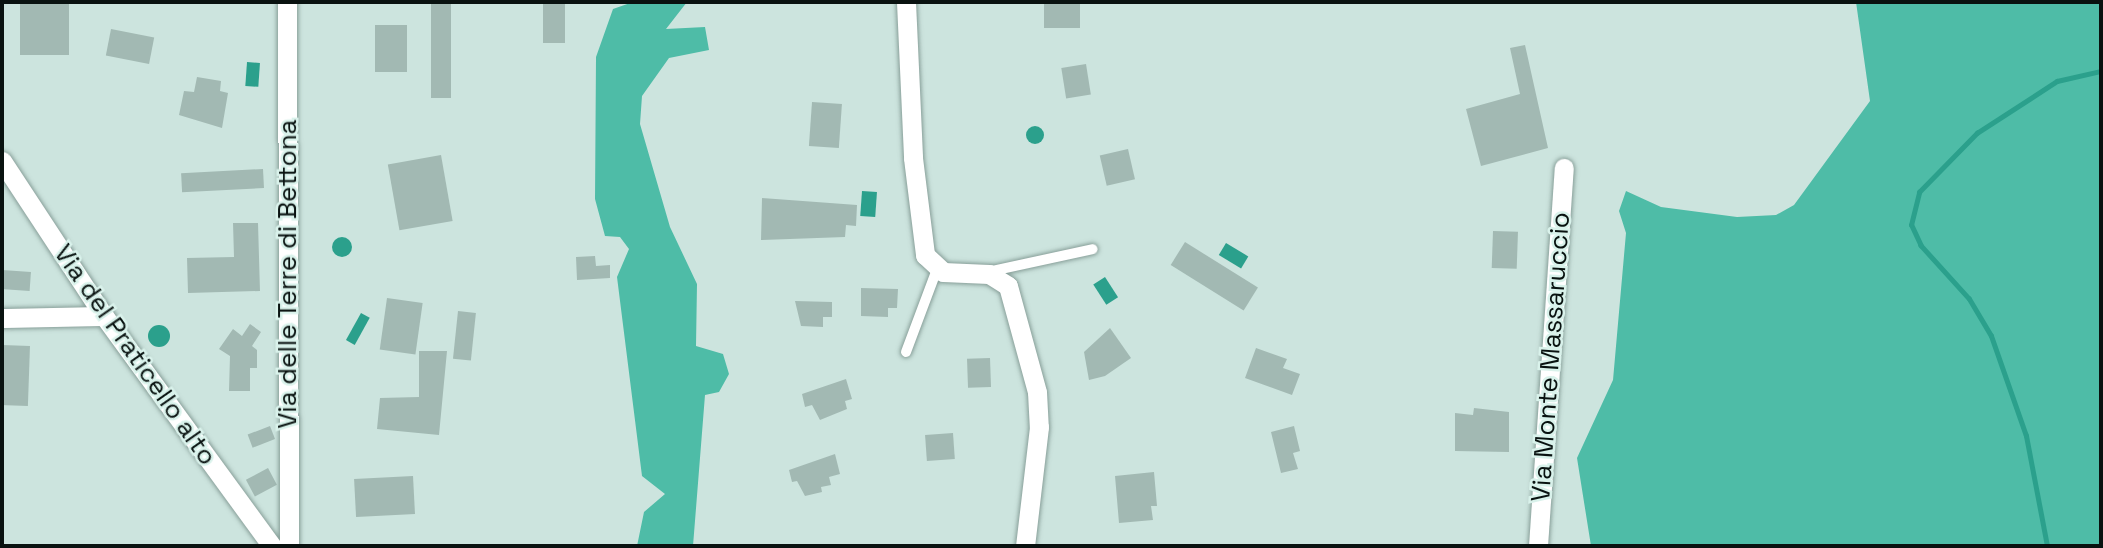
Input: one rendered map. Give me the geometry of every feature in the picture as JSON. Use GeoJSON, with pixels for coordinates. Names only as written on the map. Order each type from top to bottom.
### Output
{"type":"FeatureCollection","features":[{"type":"Feature","properties":{"kind":"street","name":"Via delle Terre di Bettona"},"geometry":{"type":"LineString","coordinates":[[287,2],[289,546]]}},
{"type":"Feature","properties":{"kind":"street"},"geometry":{"type":"LineString","coordinates":[[906,2],[921,245],[937,269],[959,275],[982,273],[1003,281],[1011,290],[1037,392],[1039,427],[1025,546]]}},
{"type":"Feature","properties":{"kind":"street","name":"Via del Praticello alto"},"geometry":{"type":"LineString","coordinates":[[2,161],[104,316],[272,546]]}},
{"type":"Feature","properties":{"kind":"street","name":"Via Monte Massaruccio"},"geometry":{"type":"LineString","coordinates":[[1538,546],[1564,168]]}},
{"type":"Feature","properties":{"kind":"street"},"geometry":{"type":"LineString","coordinates":[[2,318],[104,316]]}},
{"type":"Feature","properties":{"kind":"lane"},"geometry":{"type":"LineString","coordinates":[[982,273],[1093,249]]}},
{"type":"Feature","properties":{"kind":"lane"},"geometry":{"type":"LineString","coordinates":[[906,352],[937,269]]}},
{"type":"Feature","properties":{"kind":"shaded area"},"geometry":{"type":"Polygon","coordinates":[[[633,2],[687,2],[666,29],[705,27],[709,50],[669,58],[642,96],[640,124],[670,227],[697,284],[696,346],[723,354],[729,374],[719,392],[705,395],[693,546],[637,546],[644,512],[665,494],[642,476],[617,277],[629,249],[620,237],[605,236],[595,199],[596,57],[613,9],[633,2]]]}},
{"type":"Feature","properties":{"kind":"shaded area"},"geometry":{"type":"Polygon","coordinates":[[[1856,2],[2101,2],[2101,546],[1591,546],[1577,458],[1613,380],[1626,233],[1619,211],[1626,191],[1661,207],[1737,217],[1776,215],[1794,205],[1870,101],[1856,2]]]}},
{"type":"Feature","properties":{"kind":"shaded area"},"geometry":{"type":"Polygon","coordinates":[[[247,62],[260,63],[258,87],[245,86],[247,62]]]}},
{"type":"Feature","properties":{"kind":"shaded area"},"geometry":{"type":"Polygon","coordinates":[[[1035,126],[1043,131],[1044,135],[1039,143],[1035,144],[1027,139],[1026,135],[1031,127],[1035,126]]]}},
{"type":"Feature","properties":{"kind":"shaded area"},"geometry":{"type":"Polygon","coordinates":[[[862,191],[877,192],[875,217],[860,216],[862,191]]]}},
{"type":"Feature","properties":{"kind":"shaded area"},"geometry":{"type":"Polygon","coordinates":[[[342,237],[349,240],[352,247],[349,254],[342,257],[335,254],[332,247],[335,240],[342,237]]]}},
{"type":"Feature","properties":{"kind":"shaded area"},"geometry":{"type":"Polygon","coordinates":[[[1226,243],[1248,256],[1241,268],[1219,255],[1226,243]]]}},
{"type":"Feature","properties":{"kind":"shaded area"},"geometry":{"type":"Polygon","coordinates":[[[1105,277],[1118,297],[1106,305],[1093,285],[1105,277]]]}},
{"type":"Feature","properties":{"kind":"shaded area"},"geometry":{"type":"Polygon","coordinates":[[[361,313],[370,318],[355,345],[346,340],[361,313]]]}},
{"type":"Feature","properties":{"kind":"shaded area"},"geometry":{"type":"Polygon","coordinates":[[[159,325],[167,328],[170,336],[167,344],[159,347],[151,344],[148,336],[151,328],[159,325]]]}},
{"type":"Feature","properties":{"kind":"building"},"geometry":{"type":"Polygon","coordinates":[[[20,2],[69,2],[69,55],[20,55],[20,2]]]}},
{"type":"Feature","properties":{"kind":"building"},"geometry":{"type":"Polygon","coordinates":[[[431,2],[451,2],[451,98],[431,98],[431,2]]]}},
{"type":"Feature","properties":{"kind":"building"},"geometry":{"type":"Polygon","coordinates":[[[543,2],[565,2],[565,43],[543,43],[543,2]]]}},
{"type":"Feature","properties":{"kind":"building"},"geometry":{"type":"Polygon","coordinates":[[[1044,2],[1080,2],[1080,28],[1044,28],[1044,2]]]}},
{"type":"Feature","properties":{"kind":"building"},"geometry":{"type":"Polygon","coordinates":[[[375,25],[407,25],[407,72],[375,72],[375,25]]]}},
{"type":"Feature","properties":{"kind":"building"},"geometry":{"type":"Polygon","coordinates":[[[111,29],[154,37],[149,64],[106,56],[111,29]]]}},
{"type":"Feature","properties":{"kind":"building"},"geometry":{"type":"Polygon","coordinates":[[[1525,45],[1548,148],[1481,166],[1466,109],[1520,94],[1510,48],[1525,45]]]}},
{"type":"Feature","properties":{"kind":"building"},"geometry":{"type":"Polygon","coordinates":[[[1086,64],[1091,95],[1066,99],[1061,68],[1086,64]]]}},
{"type":"Feature","properties":{"kind":"building"},"geometry":{"type":"Polygon","coordinates":[[[197,77],[221,81],[220,91],[228,93],[222,128],[179,115],[184,91],[194,92],[197,77]]]}},
{"type":"Feature","properties":{"kind":"building"},"geometry":{"type":"Polygon","coordinates":[[[812,102],[842,104],[839,148],[809,146],[812,102]]]}},
{"type":"Feature","properties":{"kind":"building"},"geometry":{"type":"Polygon","coordinates":[[[1128,149],[1135,179],[1107,186],[1100,156],[1128,149]]]}},
{"type":"Feature","properties":{"kind":"building"},"geometry":{"type":"Polygon","coordinates":[[[441,155],[453,221],[399,230],[388,164],[441,155]]]}},
{"type":"Feature","properties":{"kind":"building"},"geometry":{"type":"Polygon","coordinates":[[[263,169],[264,188],[182,192],[181,173],[263,169]]]}},
{"type":"Feature","properties":{"kind":"building"},"geometry":{"type":"Polygon","coordinates":[[[762,198],[857,205],[856,226],[846,225],[845,237],[761,240],[762,198]]]}},
{"type":"Feature","properties":{"kind":"building"},"geometry":{"type":"Polygon","coordinates":[[[233,223],[258,223],[260,291],[188,293],[187,258],[234,257],[233,223]]]}},
{"type":"Feature","properties":{"kind":"building"},"geometry":{"type":"Polygon","coordinates":[[[1493,231],[1518,232],[1517,269],[1492,268],[1493,231]]]}},
{"type":"Feature","properties":{"kind":"building"},"geometry":{"type":"Polygon","coordinates":[[[1185,242],[1258,288],[1244,310],[1171,265],[1185,242]]]}},
{"type":"Feature","properties":{"kind":"building"},"geometry":{"type":"Polygon","coordinates":[[[595,256],[596,266],[610,265],[610,278],[577,280],[576,257],[595,256]]]}},
{"type":"Feature","properties":{"kind":"building"},"geometry":{"type":"Polygon","coordinates":[[[2,270],[31,272],[30,291],[2,289],[2,270]]]}},
{"type":"Feature","properties":{"kind":"building"},"geometry":{"type":"Polygon","coordinates":[[[861,288],[898,289],[897,308],[888,308],[888,317],[861,316],[861,288]]]}},
{"type":"Feature","properties":{"kind":"building"},"geometry":{"type":"Polygon","coordinates":[[[387,298],[423,303],[415,355],[380,349],[387,298]]]}},
{"type":"Feature","properties":{"kind":"building"},"geometry":{"type":"Polygon","coordinates":[[[795,301],[832,302],[832,317],[823,317],[823,327],[801,326],[795,301]]]}},
{"type":"Feature","properties":{"kind":"building"},"geometry":{"type":"Polygon","coordinates":[[[458,311],[476,313],[471,361],[453,359],[458,311]]]}},
{"type":"Feature","properties":{"kind":"building"},"geometry":{"type":"Polygon","coordinates":[[[250,324],[261,332],[252,346],[257,350],[257,368],[250,368],[250,391],[229,391],[230,356],[219,349],[233,329],[242,336],[250,324]]]}},
{"type":"Feature","properties":{"kind":"building"},"geometry":{"type":"Polygon","coordinates":[[[1110,328],[1131,358],[1105,376],[1089,380],[1084,352],[1110,328]]]}},
{"type":"Feature","properties":{"kind":"building"},"geometry":{"type":"Polygon","coordinates":[[[2,345],[30,346],[28,406],[2,405],[2,345]]]}},
{"type":"Feature","properties":{"kind":"building"},"geometry":{"type":"Polygon","coordinates":[[[1256,348],[1287,359],[1283,368],[1300,374],[1292,395],[1245,378],[1256,348]]]}},
{"type":"Feature","properties":{"kind":"building"},"geometry":{"type":"Polygon","coordinates":[[[419,351],[447,351],[439,435],[377,429],[380,398],[419,397],[419,351]]]}},
{"type":"Feature","properties":{"kind":"building"},"geometry":{"type":"Polygon","coordinates":[[[990,358],[991,387],[968,388],[967,359],[990,358]]]}},
{"type":"Feature","properties":{"kind":"building"},"geometry":{"type":"Polygon","coordinates":[[[846,379],[852,399],[845,401],[847,409],[820,420],[812,405],[805,407],[802,394],[846,379]]]}},
{"type":"Feature","properties":{"kind":"building"},"geometry":{"type":"Polygon","coordinates":[[[1474,408],[1509,412],[1509,452],[1455,451],[1455,413],[1473,415],[1474,408]]]}},
{"type":"Feature","properties":{"kind":"building"},"geometry":{"type":"Polygon","coordinates":[[[270,426],[275,439],[253,448],[248,435],[270,426]]]}},
{"type":"Feature","properties":{"kind":"building"},"geometry":{"type":"Polygon","coordinates":[[[1294,426],[1300,451],[1293,453],[1298,469],[1281,473],[1271,432],[1294,426]]]}},
{"type":"Feature","properties":{"kind":"building"},"geometry":{"type":"Polygon","coordinates":[[[953,433],[955,459],[927,461],[925,435],[953,433]]]}},
{"type":"Feature","properties":{"kind":"building"},"geometry":{"type":"Polygon","coordinates":[[[835,454],[840,474],[829,477],[831,485],[821,487],[822,492],[805,496],[797,481],[792,482],[789,470],[835,454]]]}},
{"type":"Feature","properties":{"kind":"building"},"geometry":{"type":"Polygon","coordinates":[[[268,468],[277,485],[255,497],[246,480],[268,468]]]}},
{"type":"Feature","properties":{"kind":"building"},"geometry":{"type":"Polygon","coordinates":[[[1154,472],[1157,506],[1151,506],[1153,520],[1119,523],[1115,476],[1154,472]]]}},
{"type":"Feature","properties":{"kind":"building"},"geometry":{"type":"Polygon","coordinates":[[[413,476],[415,514],[356,517],[354,479],[413,476]]]}},
{"type":"Feature","properties":{"kind":"waterway"},"geometry":{"type":"LineString","coordinates":[[2047,546],[2026,436],[1991,336],[1969,299],[1921,246],[1911,225],[1919,192],[1977,133],[2057,81],[2101,71]]}}]}
